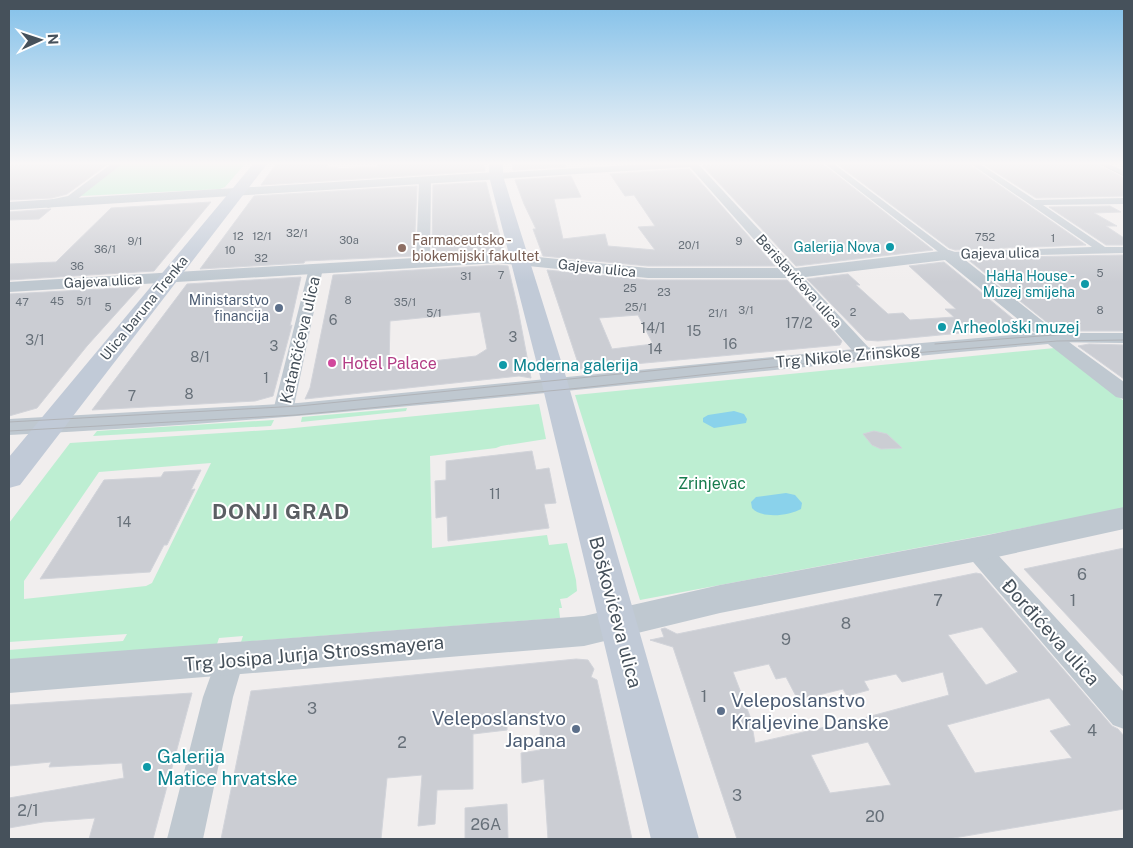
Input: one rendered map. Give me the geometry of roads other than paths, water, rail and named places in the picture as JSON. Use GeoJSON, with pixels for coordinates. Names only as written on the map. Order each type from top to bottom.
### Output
{"type":"FeatureCollection","features":[{"type":"Feature","properties":{"kind":"main road","name":"Ulica baruna Trenka"},"geometry":{"type":"LineString","coordinates":[[9,477],[229,204]]}},
{"type":"Feature","properties":{"kind":"main road","name":"Boškovićeva ulica"},"geometry":{"type":"LineString","coordinates":[[505,204],[675,839]]}},
{"type":"Feature","properties":{"kind":"street"},"geometry":{"type":"LineString","coordinates":[[9,206],[54,204]]}},
{"type":"Feature","properties":{"kind":"street"},"geometry":{"type":"LineString","coordinates":[[423,262],[424,204]]}},
{"type":"Feature","properties":{"kind":"street","name":"Berislavićeva ulica"},"geometry":{"type":"LineString","coordinates":[[728,204],[865,354]]}},
{"type":"Feature","properties":{"kind":"street"},"geometry":{"type":"LineString","coordinates":[[881,204],[1124,392]]}},
{"type":"Feature","properties":{"kind":"street"},"geometry":{"type":"LineString","coordinates":[[1036,204],[1104,250]]}},
{"type":"Feature","properties":{"kind":"street","name":"Gajeva ulica"},"geometry":{"type":"LineString","coordinates":[[9,287],[488,258],[520,259],[648,273],[792,273],[949,255],[1124,250]]}},
{"type":"Feature","properties":{"kind":"street","name":"Katančićeva ulica"},"geometry":{"type":"LineString","coordinates":[[283,411],[316,268]]}},
{"type":"Feature","properties":{"kind":"street"},"geometry":{"type":"LineString","coordinates":[[1052,338],[1124,338]]}},
{"type":"Feature","properties":{"kind":"street","name":"Trg Nikole Zrinskog"},"geometry":{"type":"LineString","coordinates":[[555,385],[865,354],[1052,338]]}},
{"type":"Feature","properties":{"kind":"street"},"geometry":{"type":"LineString","coordinates":[[9,426],[283,411],[555,385]]}},
{"type":"Feature","properties":{"kind":"street"},"geometry":{"type":"LineString","coordinates":[[619,624],[720,599],[977,550],[1124,518]]}},
{"type":"Feature","properties":{"kind":"street","name":"Đorđićeva ulica"},"geometry":{"type":"LineString","coordinates":[[977,550],[1124,714]]}},
{"type":"Feature","properties":{"kind":"street","name":"Trg Josipa Jurja Strossmayera"},"geometry":{"type":"LineString","coordinates":[[9,676],[575,632],[619,624]]}},
{"type":"Feature","properties":{"kind":"street"},"geometry":{"type":"LineString","coordinates":[[185,839],[218,696],[230,660]]}},
{"type":"Feature","properties":{"kind":"water"},"geometry":{"type":"Polygon","coordinates":[[[734,411],[744,414],[747,419],[746,423],[714,428],[703,422],[703,418],[708,415],[734,411]]]}},
{"type":"Feature","properties":{"kind":"water"},"geometry":{"type":"Polygon","coordinates":[[[786,493],[795,495],[802,503],[801,509],[783,515],[768,515],[752,508],[751,502],[756,497],[786,493]]]}},
{"type":"Feature","properties":{"kind":"tram line"},"geometry":{"type":"LineString","coordinates":[[935,344],[1067,334]]}},
{"type":"Feature","properties":{"kind":"tram line"},"geometry":{"type":"LineString","coordinates":[[9,431],[296,415],[580,388],[867,357],[1057,341],[1124,340]]}},
{"type":"Feature","properties":{"kind":"tram line"},"geometry":{"type":"LineString","coordinates":[[9,422],[299,406],[860,350]]}},
{"type":"Feature","properties":{"kind":"place","name":"Galerija Nova"},"geometry":{"type":"Point","coordinates":[890,247]}},
{"type":"Feature","properties":{"kind":"place","name":"Farmaceutsko - biokemijski fakultet"},"geometry":{"type":"Point","coordinates":[402,248]}},
{"type":"Feature","properties":{"kind":"place","name":"HaHa House - Muzej smijeha"},"geometry":{"type":"Point","coordinates":[1085,284]}},
{"type":"Feature","properties":{"kind":"place","name":"Ministarstvo financija"},"geometry":{"type":"Point","coordinates":[279,308]}},
{"type":"Feature","properties":{"kind":"place","name":"Arheološki muzej"},"geometry":{"type":"Point","coordinates":[942,327]}},
{"type":"Feature","properties":{"kind":"place","name":"Hotel Palace"},"geometry":{"type":"Point","coordinates":[332,363]}},
{"type":"Feature","properties":{"kind":"place","name":"Moderna galerija"},"geometry":{"type":"Point","coordinates":[503,365]}},
{"type":"Feature","properties":{"kind":"place","name":"Veleposlanstvo Kraljevine Danske"},"geometry":{"type":"Point","coordinates":[721,711]}},
{"type":"Feature","properties":{"kind":"place","name":"Veleposlanstvo Japana"},"geometry":{"type":"Point","coordinates":[576,729]}},
{"type":"Feature","properties":{"kind":"place","name":"Galerija Matice hrvatske"},"geometry":{"type":"Point","coordinates":[147,767]}},
{"type":"Feature","properties":{"kind":"district","name":"DONJI GRAD"},"geometry":{"type":"Point","coordinates":[281,511]}},
{"type":"Feature","properties":{"kind":"park label","name":"Zrinjevac"},"geometry":{"type":"Point","coordinates":[712,483]}}]}
